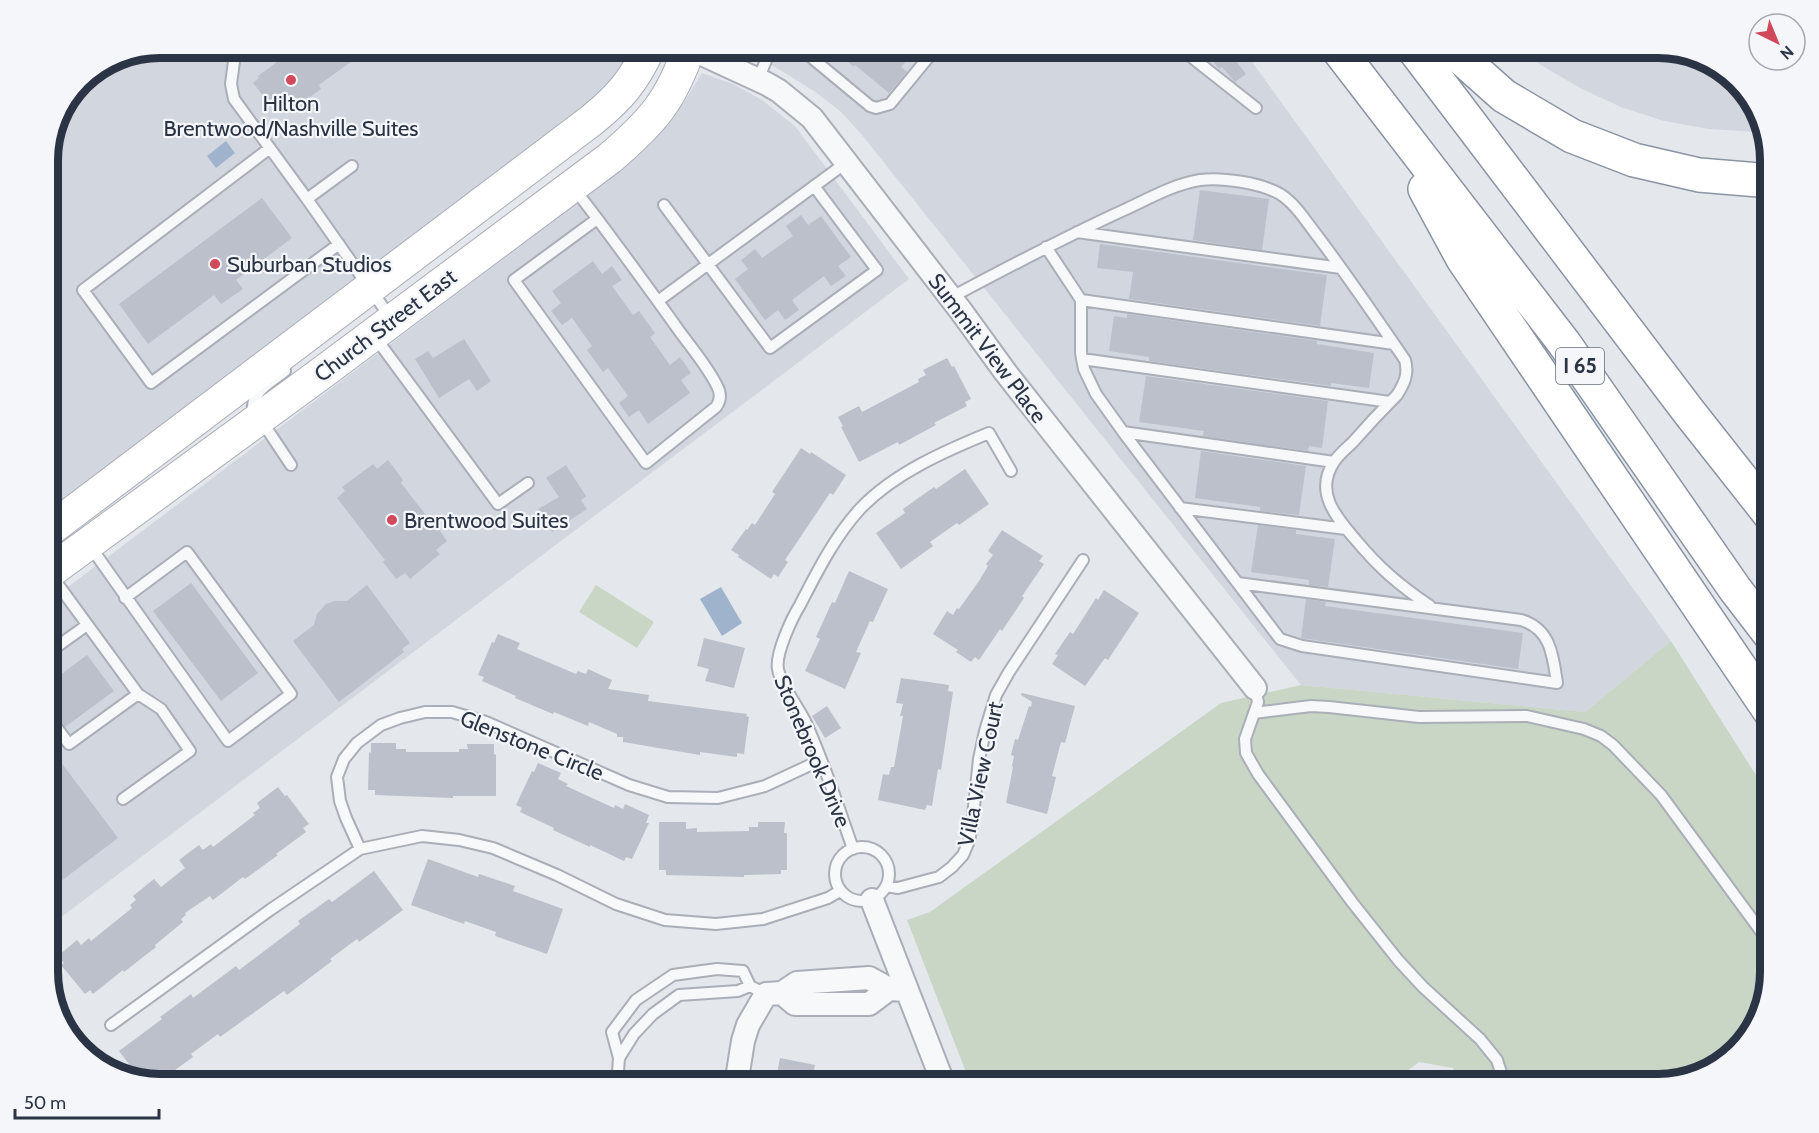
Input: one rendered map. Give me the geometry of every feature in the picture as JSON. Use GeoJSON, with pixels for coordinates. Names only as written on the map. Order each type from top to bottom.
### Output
{"type":"FeatureCollection","features":[{"type":"Feature","properties":{"kind":"highway","name":"I 65"},"geometry":{"type":"LineString","coordinates":[[1345,58],[1564,343],[1760,622]]}},
{"type":"Feature","properties":{"kind":"highway","name":"I 65"},"geometry":{"type":"LineString","coordinates":[[1421,58],[1682,403],[1760,502]]}},
{"type":"Feature","properties":{"kind":"highway"},"geometry":{"type":"LineString","coordinates":[[1461,58],[1504,96],[1572,136],[1634,160],[1699,175],[1760,179]]}},
{"type":"Feature","properties":{"kind":"highway"},"geometry":{"type":"LineString","coordinates":[[1378,103],[1463,259],[1760,697]]}},
{"type":"Feature","properties":{"kind":"main road","name":"Church Street East"},"geometry":{"type":"LineString","coordinates":[[59,523],[313,338],[371,288],[592,120],[616,100],[634,78],[644,58]]}},
{"type":"Feature","properties":{"kind":"main road","name":"Church Street East"},"geometry":{"type":"LineString","coordinates":[[59,565],[610,158],[654,117],[675,85],[685,58]]}},
{"type":"Feature","properties":{"kind":"street","name":"Summit View Place"},"geometry":{"type":"LineString","coordinates":[[711,58],[779,91],[805,111],[847,162],[1012,381],[1255,688]]}},
{"type":"Feature","properties":{"kind":"street","name":"Stonebrook Drive"},"geometry":{"type":"LineString","coordinates":[[879,893],[898,990],[939,1074]]}},
{"type":"Feature","properties":{"kind":"street"},"geometry":{"type":"LineString","coordinates":[[738,1074],[748,1025],[766,991],[795,1004],[869,1004],[898,990]]}},
{"type":"Feature","properties":{"kind":"lane"},"geometry":{"type":"LineString","coordinates":[[234,58],[231,84],[234,99],[371,288],[383,327],[498,504],[528,483]]}},
{"type":"Feature","properties":{"kind":"lane"},"geometry":{"type":"LineString","coordinates":[[758,80],[767,58]]}},
{"type":"Feature","properties":{"kind":"lane"},"geometry":{"type":"LineString","coordinates":[[812,58],[870,106],[876,108],[890,104],[928,58]]}},
{"type":"Feature","properties":{"kind":"lane"},"geometry":{"type":"LineString","coordinates":[[1193,58],[1256,108]]}},
{"type":"Feature","properties":{"kind":"lane"},"geometry":{"type":"LineString","coordinates":[[270,148],[83,290],[151,383],[339,244]]}},
{"type":"Feature","properties":{"kind":"lane"},"geometry":{"type":"LineString","coordinates":[[658,301],[847,162]]}},
{"type":"Feature","properties":{"kind":"lane"},"geometry":{"type":"LineString","coordinates":[[307,199],[351,166]]}},
{"type":"Feature","properties":{"kind":"lane"},"geometry":{"type":"LineString","coordinates":[[950,298],[1077,232],[1143,201],[1189,183],[1208,179],[1251,184],[1269,189],[1287,200],[1341,268],[1405,360],[1407,367],[1403,385],[1390,402],[1334,462],[1326,490],[1328,500],[1336,517],[1377,566],[1395,582],[1432,607]]}},
{"type":"Feature","properties":{"kind":"lane"},"geometry":{"type":"LineString","coordinates":[[664,205],[770,348],[877,270],[814,186]]}},
{"type":"Feature","properties":{"kind":"lane"},"geometry":{"type":"LineString","coordinates":[[573,187],[597,219],[658,301],[711,376],[720,396],[716,407],[706,417],[646,463],[514,280],[597,219]]}},
{"type":"Feature","properties":{"kind":"lane"},"geometry":{"type":"LineString","coordinates":[[1077,232],[1341,268]]}},
{"type":"Feature","properties":{"kind":"lane"},"geometry":{"type":"LineString","coordinates":[[1046,247],[1081,300],[1082,359],[1096,394],[1280,639],[1302,646],[1557,683],[1554,661],[1548,644],[1533,623],[1432,607],[1238,583]]}},
{"type":"Feature","properties":{"kind":"lane"},"geometry":{"type":"LineString","coordinates":[[1081,300],[1394,344]]}},
{"type":"Feature","properties":{"kind":"lane"},"geometry":{"type":"LineString","coordinates":[[1082,359],[1390,402]]}},
{"type":"Feature","properties":{"kind":"lane"},"geometry":{"type":"LineString","coordinates":[[290,367],[255,397],[253,408],[291,465]]}},
{"type":"Feature","properties":{"kind":"lane"},"geometry":{"type":"LineString","coordinates":[[1123,432],[1334,462]]}},
{"type":"Feature","properties":{"kind":"lane","name":"Stonebrook Drive"},"geometry":{"type":"LineString","coordinates":[[853,849],[821,760],[804,720],[777,668],[782,645],[793,618],[846,526],[861,508],[896,480],[941,454],[989,433],[1011,471]]}},
{"type":"Feature","properties":{"kind":"lane"},"geometry":{"type":"LineString","coordinates":[[1180,508],[1346,529]]}},
{"type":"Feature","properties":{"kind":"lane"},"geometry":{"type":"LineString","coordinates":[[88,544],[125,598],[228,741],[291,694],[187,552],[125,598]]}},
{"type":"Feature","properties":{"kind":"lane","name":"Villa View Court"},"geometry":{"type":"LineString","coordinates":[[879,893],[939,877],[963,855],[971,833],[981,750],[996,695],[1083,560]]}},
{"type":"Feature","properties":{"kind":"lane"},"geometry":{"type":"LineString","coordinates":[[59,586],[138,694],[161,709],[190,751],[123,799]]}},
{"type":"Feature","properties":{"kind":"lane"},"geometry":{"type":"LineString","coordinates":[[59,645],[87,625]]}},
{"type":"Feature","properties":{"kind":"lane"},"geometry":{"type":"LineString","coordinates":[[1255,688],[1258,702],[1245,739],[1246,753],[1258,774],[1352,902],[1398,960],[1423,987],[1480,1040],[1497,1060],[1501,1074]]}},
{"type":"Feature","properties":{"kind":"lane"},"geometry":{"type":"LineString","coordinates":[[59,731],[69,744],[138,694]]}},
{"type":"Feature","properties":{"kind":"lane"},"geometry":{"type":"LineString","coordinates":[[1254,713],[1329,706],[1419,717],[1527,716],[1584,729],[1601,736],[1613,745],[1661,795],[1760,930]]}},
{"type":"Feature","properties":{"kind":"lane","name":"Glenstone Circle"},"geometry":{"type":"LineString","coordinates":[[360,849],[340,801],[337,777],[344,759],[357,743],[381,725],[425,712],[452,712],[486,722],[629,785],[668,797],[718,798],[765,786],[821,760]]}},
{"type":"Feature","properties":{"kind":"lane"},"geometry":{"type":"LineString","coordinates":[[111,1025],[270,910],[360,849],[422,836],[459,840],[493,848],[557,875],[616,904],[665,920],[716,924],[763,919],[828,898],[840,891],[854,901],[863,902],[879,893]]}},
{"type":"Feature","properties":{"kind":"lane","name":"Stonebrook Drive"},"geometry":{"type":"LineString","coordinates":[[840,891],[836,883],[836,865],[841,857],[853,849],[866,847],[882,855],[889,871],[879,893]]}},
{"type":"Feature","properties":{"kind":"lane"},"geometry":{"type":"LineString","coordinates":[[618,1074],[619,1058],[612,1032],[636,1000],[673,975],[717,969],[743,971],[766,991]]}},
{"type":"Feature","properties":{"kind":"lane"},"geometry":{"type":"LineString","coordinates":[[619,1058],[634,1034],[653,1014],[679,995],[766,991]]}},
{"type":"Feature","properties":{"kind":"shaded area"},"geometry":{"type":"Polygon","coordinates":[[[160,58],[628,58],[595,100],[59,517],[59,153],[62,134],[69,115],[79,98],[93,84],[109,72],[127,64],[160,58]]]}},
{"type":"Feature","properties":{"kind":"shaded area"},"geometry":{"type":"Polygon","coordinates":[[[760,58],[1249,58],[1671,641],[1585,712],[1301,685],[862,135],[840,111],[814,91],[760,58]]]}},
{"type":"Feature","properties":{"kind":"shaded area"},"geometry":{"type":"Polygon","coordinates":[[[1532,58],[1659,58],[1685,62],[1710,72],[1731,88],[1747,109],[1756,131],[1709,129],[1664,121],[1621,107],[1580,88],[1532,58]]]}},
{"type":"Feature","properties":{"kind":"shaded area"},"geometry":{"type":"Polygon","coordinates":[[[702,73],[733,84],[762,100],[795,126],[909,279],[59,919],[59,594],[615,175],[663,129],[684,102],[702,73]]]}},
{"type":"Feature","properties":{"kind":"green space"},"geometry":{"type":"Polygon","coordinates":[[[596,585],[654,622],[637,648],[579,612],[596,585]]]}},
{"type":"Feature","properties":{"kind":"green space"},"geometry":{"type":"Polygon","coordinates":[[[1671,641],[1760,780],[1760,986],[1753,1012],[1740,1035],[1721,1054],[1710,1061],[1672,1074],[1455,1074],[1453,1068],[1419,1062],[1403,1074],[967,1074],[907,920],[930,912],[1221,703],[1301,685],[1585,712],[1671,641]]]}},
{"type":"Feature","properties":{"kind":"water"},"geometry":{"type":"Polygon","coordinates":[[[226,141],[235,153],[216,168],[207,156],[226,141]]]}},
{"type":"Feature","properties":{"kind":"water"},"geometry":{"type":"Polygon","coordinates":[[[721,587],[742,623],[722,636],[700,599],[721,587]]]}},
{"type":"Feature","properties":{"kind":"building","name":"Hilton Brentwood/Nashville Suites"},"geometry":{"type":"Polygon","coordinates":[[[282,58],[356,58],[319,85],[321,89],[285,111],[274,97],[268,102],[253,83],[259,78],[258,76],[282,58]]]}},
{"type":"Feature","properties":{"kind":"building"},"geometry":{"type":"Polygon","coordinates":[[[843,58],[909,58],[901,67],[907,72],[889,93],[855,65],[854,67],[843,58]]]}},
{"type":"Feature","properties":{"kind":"building"},"geometry":{"type":"Polygon","coordinates":[[[1211,58],[1234,58],[1246,74],[1235,82],[1222,67],[1219,69],[1211,58]]]}},
{"type":"Feature","properties":{"kind":"building"},"geometry":{"type":"Polygon","coordinates":[[[1200,190],[1269,199],[1262,250],[1193,240],[1200,190]]]}},
{"type":"Feature","properties":{"kind":"building","name":"Suburban Studios"},"geometry":{"type":"Polygon","coordinates":[[[262,198],[292,238],[236,280],[243,289],[221,304],[214,295],[148,344],[119,304],[262,198]]]}},
{"type":"Feature","properties":{"kind":"building"},"geometry":{"type":"Polygon","coordinates":[[[801,215],[808,225],[821,216],[851,257],[838,266],[846,276],[831,286],[824,276],[792,300],[799,310],[785,320],[778,310],[765,320],[735,279],[748,269],[741,260],[755,249],[762,258],[793,236],[786,226],[801,215]]]}},
{"type":"Feature","properties":{"kind":"building"},"geometry":{"type":"Polygon","coordinates":[[[1100,244],[1327,275],[1320,326],[1129,299],[1133,272],[1097,268],[1100,244]]]}},
{"type":"Feature","properties":{"kind":"building"},"geometry":{"type":"Polygon","coordinates":[[[593,261],[602,274],[612,266],[622,280],[612,286],[633,315],[639,311],[655,333],[650,337],[670,365],[680,357],[691,373],[681,380],[690,393],[648,424],[639,410],[629,417],[619,403],[628,396],[608,368],[603,372],[587,350],[592,346],[572,318],[562,325],[551,311],[561,303],[552,291],[593,261]]]}},
{"type":"Feature","properties":{"kind":"building"},"geometry":{"type":"Polygon","coordinates":[[[1127,314],[1317,341],[1317,344],[1374,353],[1369,388],[1331,383],[1331,386],[1149,361],[1149,357],[1109,351],[1114,316],[1127,318],[1127,314]]]}},
{"type":"Feature","properties":{"kind":"building"},"geometry":{"type":"Polygon","coordinates":[[[464,339],[491,381],[477,391],[469,379],[439,398],[415,359],[428,351],[433,358],[464,339]]]}},
{"type":"Feature","properties":{"kind":"building"},"geometry":{"type":"Polygon","coordinates":[[[947,358],[952,367],[954,366],[971,399],[965,402],[967,406],[899,445],[898,442],[859,462],[838,417],[859,406],[862,412],[919,382],[918,379],[926,375],[923,370],[947,358]]]}},
{"type":"Feature","properties":{"kind":"building"},"geometry":{"type":"Polygon","coordinates":[[[1146,376],[1328,401],[1322,448],[1309,446],[1308,451],[1203,436],[1204,431],[1139,422],[1146,376]]]}},
{"type":"Feature","properties":{"kind":"building"},"geometry":{"type":"Polygon","coordinates":[[[801,448],[846,475],[833,495],[830,493],[785,560],[788,562],[778,577],[774,574],[771,579],[731,550],[746,529],[752,523],[755,525],[775,494],[772,492],[801,448]]]}},
{"type":"Feature","properties":{"kind":"building"},"geometry":{"type":"Polygon","coordinates":[[[1201,451],[1306,466],[1299,515],[1260,511],[1260,507],[1195,498],[1201,451]]]}},
{"type":"Feature","properties":{"kind":"building","name":"Brentwood Suites"},"geometry":{"type":"Polygon","coordinates":[[[388,460],[403,480],[401,483],[447,541],[436,550],[440,554],[410,579],[405,573],[396,579],[383,562],[385,560],[337,498],[345,491],[342,487],[373,464],[377,469],[388,460]]]}},
{"type":"Feature","properties":{"kind":"building"},"geometry":{"type":"Polygon","coordinates":[[[566,465],[586,496],[581,500],[587,509],[552,532],[538,509],[559,497],[546,478],[566,465]]]}},
{"type":"Feature","properties":{"kind":"building"},"geometry":{"type":"Polygon","coordinates":[[[965,469],[989,504],[930,542],[933,546],[901,569],[876,533],[905,513],[903,509],[965,469]]]}},
{"type":"Feature","properties":{"kind":"building"},"geometry":{"type":"Polygon","coordinates":[[[1258,525],[1296,530],[1296,534],[1335,539],[1328,587],[1309,585],[1309,580],[1251,572],[1258,525]]]}},
{"type":"Feature","properties":{"kind":"building"},"geometry":{"type":"Polygon","coordinates":[[[1002,530],[1043,556],[1039,561],[1044,564],[1002,631],[1000,629],[979,660],[975,657],[971,662],[956,652],[958,650],[933,634],[947,611],[953,615],[979,581],[988,566],[986,564],[993,555],[988,551],[1002,530]]]}},
{"type":"Feature","properties":{"kind":"building"},"geometry":{"type":"Polygon","coordinates":[[[849,571],[888,589],[856,652],[861,653],[845,689],[805,671],[820,639],[816,637],[849,571]]]}},
{"type":"Feature","properties":{"kind":"building"},"geometry":{"type":"Polygon","coordinates":[[[191,583],[258,673],[221,701],[153,611],[191,583]]]}},
{"type":"Feature","properties":{"kind":"building"},"geometry":{"type":"Polygon","coordinates":[[[367,585],[410,643],[402,649],[404,652],[339,702],[293,641],[314,625],[317,614],[326,604],[347,601],[367,585]]]}},
{"type":"Feature","properties":{"kind":"building"},"geometry":{"type":"Polygon","coordinates":[[[1104,590],[1139,613],[1108,660],[1105,658],[1085,686],[1052,664],[1058,655],[1055,654],[1070,632],[1073,634],[1096,598],[1098,600],[1104,590]]]}},
{"type":"Feature","properties":{"kind":"building"},"geometry":{"type":"Polygon","coordinates":[[[1306,599],[1326,602],[1325,606],[1523,633],[1518,669],[1301,638],[1306,599]]]}},
{"type":"Feature","properties":{"kind":"building"},"geometry":{"type":"Polygon","coordinates":[[[498,634],[520,643],[517,649],[576,674],[578,671],[586,674],[588,669],[612,680],[608,689],[649,695],[648,701],[747,714],[746,716],[749,717],[744,754],[737,753],[737,757],[700,752],[700,755],[623,742],[623,737],[617,737],[617,734],[589,722],[588,726],[515,698],[516,696],[482,681],[484,677],[478,675],[492,642],[494,643],[498,634]]]}},
{"type":"Feature","properties":{"kind":"building"},"geometry":{"type":"Polygon","coordinates":[[[704,638],[745,648],[734,688],[705,681],[709,669],[697,666],[704,638]]]}},
{"type":"Feature","properties":{"kind":"building"},"geometry":{"type":"Polygon","coordinates":[[[87,655],[114,691],[65,727],[59,718],[59,676],[87,655]]]}},
{"type":"Feature","properties":{"kind":"building"},"geometry":{"type":"Polygon","coordinates":[[[901,678],[949,685],[948,691],[953,692],[941,770],[938,769],[932,806],[927,805],[925,810],[878,800],[883,774],[889,775],[891,767],[894,767],[903,716],[900,716],[903,704],[896,703],[901,678]]]}},
{"type":"Feature","properties":{"kind":"building"},"geometry":{"type":"Polygon","coordinates":[[[1022,693],[1075,706],[1065,743],[1061,742],[1052,776],[1056,777],[1047,814],[1006,803],[1013,767],[1014,756],[1011,755],[1015,739],[1018,740],[1032,702],[1021,695],[1022,693]]]}},
{"type":"Feature","properties":{"kind":"building"},"geometry":{"type":"Polygon","coordinates":[[[827,706],[841,728],[825,738],[812,716],[827,706]]]}},
{"type":"Feature","properties":{"kind":"building"},"geometry":{"type":"Polygon","coordinates":[[[371,743],[396,743],[396,749],[406,749],[406,752],[459,752],[459,749],[468,749],[467,744],[494,744],[496,796],[453,796],[453,798],[375,795],[375,790],[368,790],[371,743]]]}},
{"type":"Feature","properties":{"kind":"building"},"geometry":{"type":"Polygon","coordinates":[[[59,760],[118,838],[59,883],[59,760]]]}},
{"type":"Feature","properties":{"kind":"building"},"geometry":{"type":"Polygon","coordinates":[[[538,763],[561,773],[558,779],[568,784],[566,786],[614,808],[615,805],[623,809],[625,804],[649,815],[646,823],[649,823],[632,859],[626,857],[624,861],[590,845],[590,847],[520,812],[522,808],[516,805],[538,763]]]}},
{"type":"Feature","properties":{"kind":"building"},"geometry":{"type":"Polygon","coordinates":[[[278,787],[309,824],[303,828],[306,832],[245,879],[243,877],[213,900],[210,896],[185,913],[186,915],[181,919],[183,922],[155,945],[156,947],[93,994],[90,990],[85,994],[61,965],[64,963],[59,955],[77,940],[81,945],[89,938],[91,941],[132,908],[130,905],[136,900],[133,896],[154,879],[161,887],[185,868],[179,860],[199,845],[203,850],[211,844],[213,847],[255,815],[253,813],[260,808],[257,803],[278,787]]]}},
{"type":"Feature","properties":{"kind":"building"},"geometry":{"type":"Polygon","coordinates":[[[659,822],[686,822],[686,829],[697,828],[697,832],[749,831],[749,827],[758,827],[758,822],[785,822],[787,870],[781,870],[781,874],[744,875],[744,877],[666,875],[666,870],[659,870],[659,822]]]}},
{"type":"Feature","properties":{"kind":"building"},"geometry":{"type":"Polygon","coordinates":[[[428,859],[478,877],[479,874],[515,886],[513,891],[563,909],[547,954],[495,936],[496,932],[465,921],[464,924],[411,905],[428,859]]]}},
{"type":"Feature","properties":{"kind":"building"},"geometry":{"type":"Polygon","coordinates":[[[374,871],[403,910],[359,942],[357,939],[287,995],[284,991],[220,1037],[218,1034],[191,1054],[193,1057],[170,1074],[147,1074],[134,1071],[119,1051],[191,994],[193,998],[236,966],[239,970],[300,924],[298,921],[329,899],[332,902],[374,871]]]}},
{"type":"Feature","properties":{"kind":"building"},"geometry":{"type":"Polygon","coordinates":[[[780,1058],[815,1065],[813,1074],[777,1074],[780,1058]]]}},
{"type":"Feature","properties":{"kind":"place","name":"Hilton Brentwood/Nashville Suites"},"geometry":{"type":"Point","coordinates":[291,80]}},
{"type":"Feature","properties":{"kind":"place","name":"Suburban Studios"},"geometry":{"type":"Point","coordinates":[215,264]}},
{"type":"Feature","properties":{"kind":"place","name":"Brentwood Suites"},"geometry":{"type":"Point","coordinates":[392,520]}}]}
